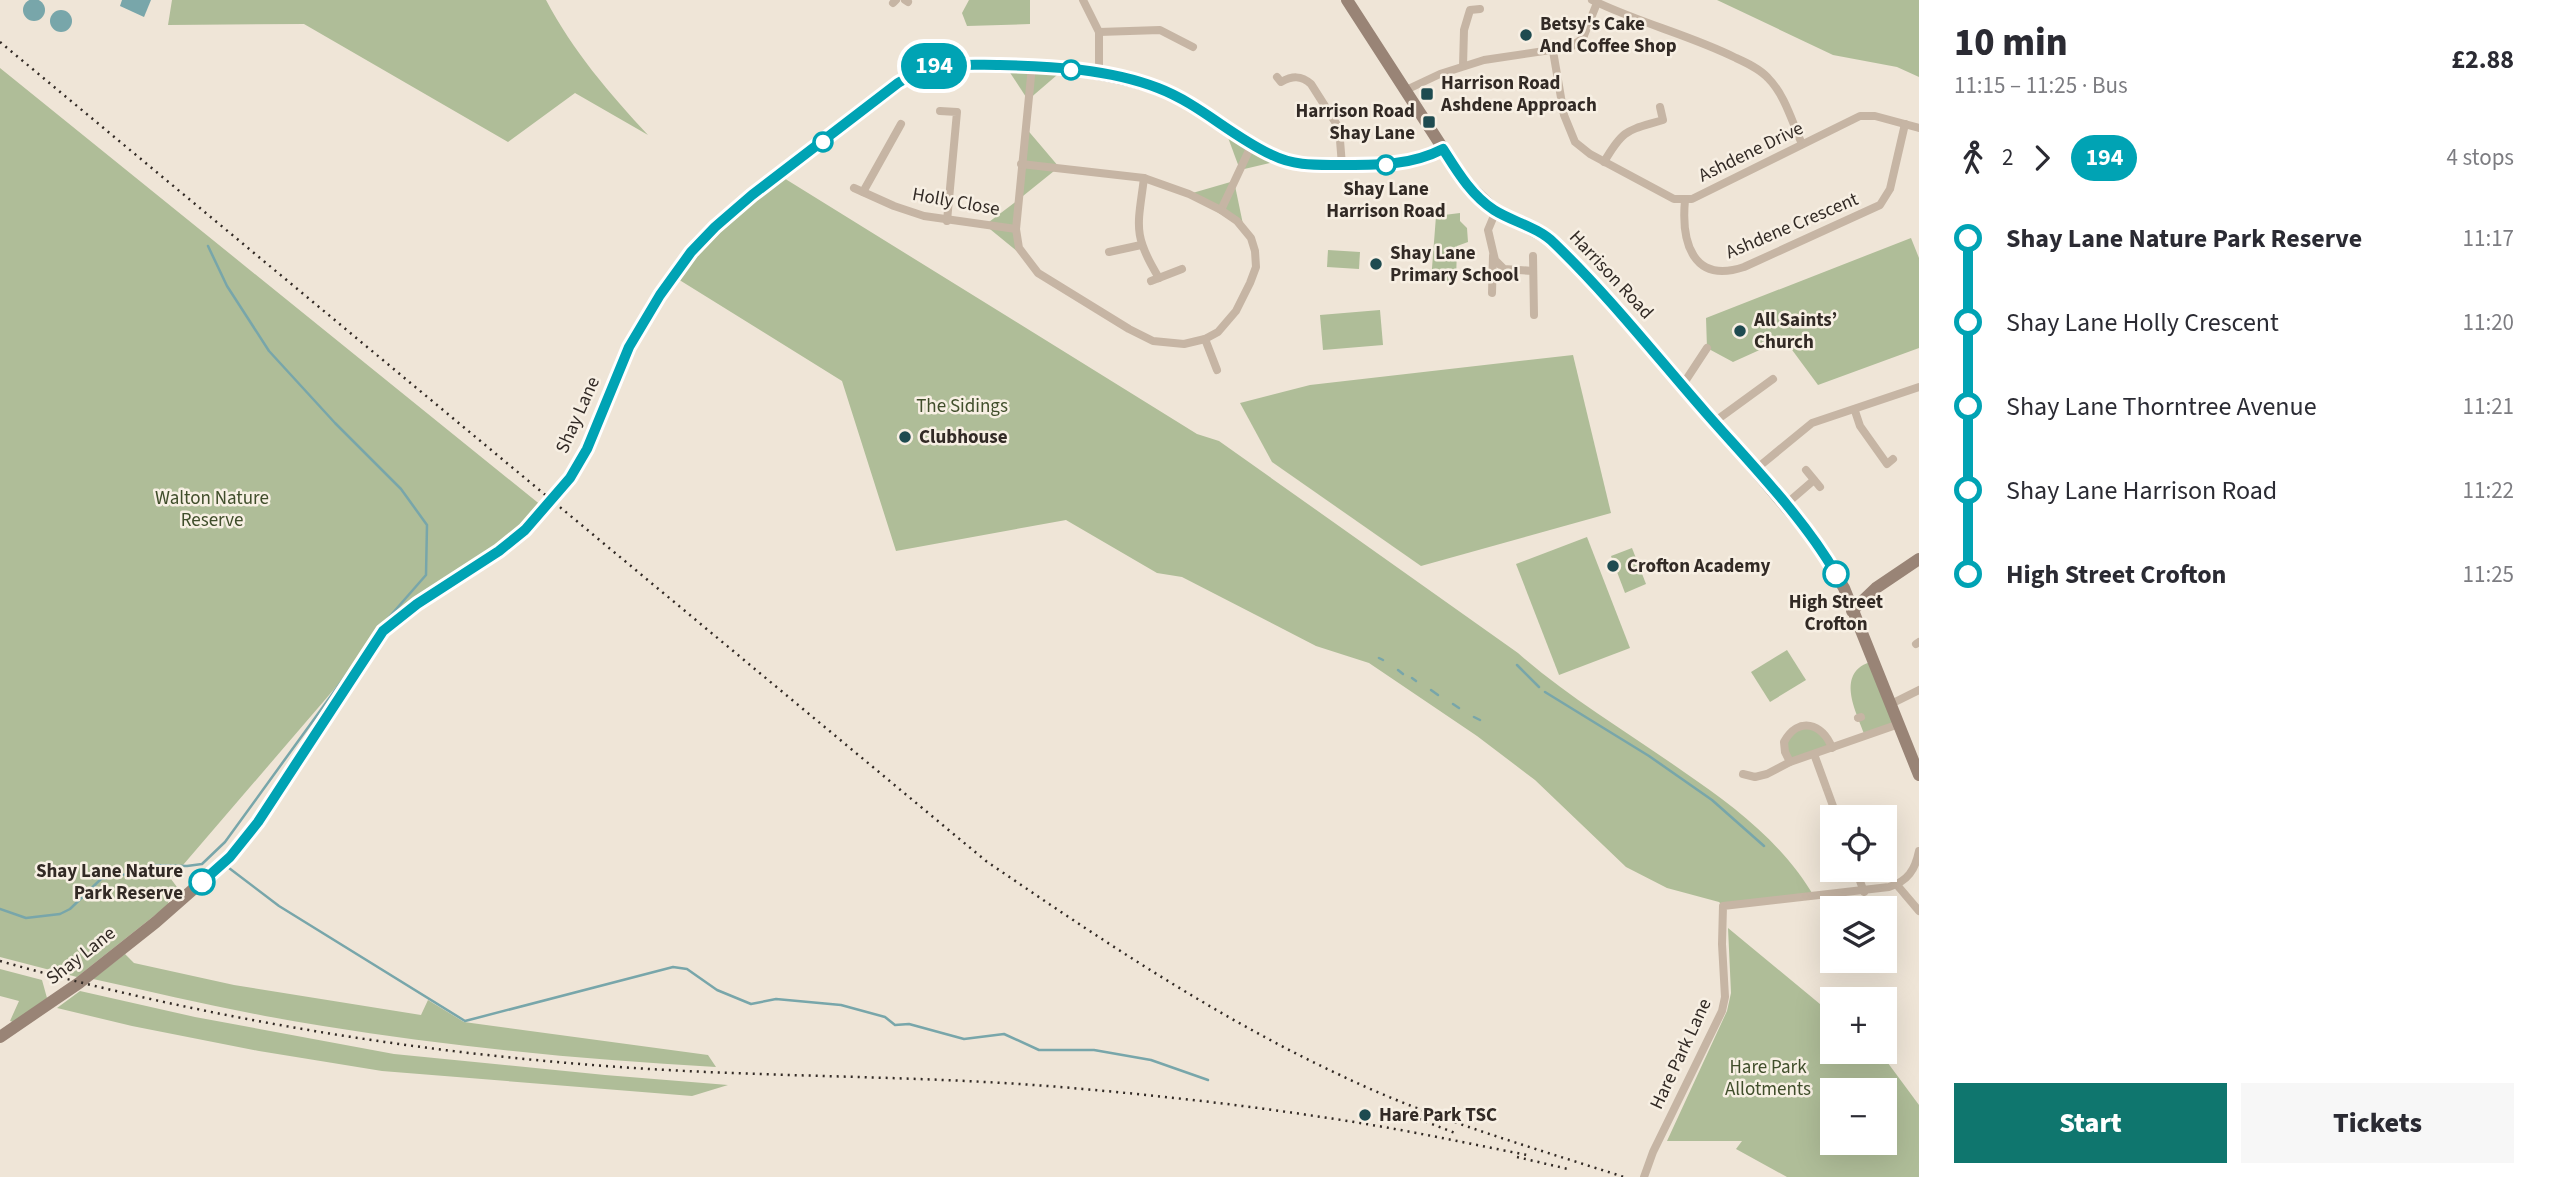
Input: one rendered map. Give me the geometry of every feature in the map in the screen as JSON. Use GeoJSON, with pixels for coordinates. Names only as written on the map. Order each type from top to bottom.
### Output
{"type":"FeatureCollection","features":[{"type":"Feature","properties":{"kind":"main road","name":"Harrison Road"},"geometry":{"type":"LineString","coordinates":[[1347,0],[1464,181],[1496,211],[1552,241],[1637,331],[1756,469],[1829,561],[1844,588],[1919,775]]}},
{"type":"Feature","properties":{"kind":"main road","name":"Shay Lane"},"geometry":{"type":"LineString","coordinates":[[0,1037],[79,983],[156,922],[230,857],[258,822],[383,631],[441,587],[499,551],[525,530],[570,478],[587,449],[619,369],[646,317],[691,252],[752,195],[914,73],[933,66],[953,64],[1032,66],[1099,74],[1155,87],[1181,97],[1270,155],[1310,166],[1377,166],[1402,163],[1430,156],[1443,149]]}},
{"type":"Feature","properties":{"kind":"main road"},"geometry":{"type":"LineString","coordinates":[[1852,611],[1876,588],[1919,559]]}},
{"type":"Feature","properties":{"kind":"street"},"geometry":{"type":"LineString","coordinates":[[1083,0],[1099,32],[1099,74]]}},
{"type":"Feature","properties":{"kind":"street"},"geometry":{"type":"LineString","coordinates":[[1406,90],[1484,60],[1572,47],[1583,38],[1595,1],[1711,46],[1766,75],[1778,89],[1802,144]]}},
{"type":"Feature","properties":{"kind":"street"},"geometry":{"type":"LineString","coordinates":[[1463,66],[1466,7],[1480,9]]}},
{"type":"Feature","properties":{"kind":"street"},"geometry":{"type":"LineString","coordinates":[[1099,32],[1160,30],[1193,46]]}},
{"type":"Feature","properties":{"kind":"street","name":"Ashdene Drive"},"geometry":{"type":"LineString","coordinates":[[1553,51],[1564,115],[1571,137],[1579,146],[1604,162],[1674,199],[1685,200],[1860,116],[1875,116],[1919,128]]}},
{"type":"Feature","properties":{"kind":"street"},"geometry":{"type":"LineString","coordinates":[[1021,164],[1144,178],[1189,194],[1221,210],[1237,221],[1251,239],[1255,251],[1255,267],[1250,284],[1236,311],[1218,332],[1205,339],[1184,344],[1163,343],[1143,337],[1038,273],[1019,248],[1016,229],[1021,164],[1032,66]]}},
{"type":"Feature","properties":{"kind":"street"},"geometry":{"type":"LineString","coordinates":[[1277,77],[1281,82],[1295,77],[1311,84],[1339,128],[1342,165]]}},
{"type":"Feature","properties":{"kind":"street"},"geometry":{"type":"LineString","coordinates":[[1604,162],[1626,132],[1663,120],[1660,107]]}},
{"type":"Feature","properties":{"kind":"street"},"geometry":{"type":"LineString","coordinates":[[940,111],[957,112],[947,220]]}},
{"type":"Feature","properties":{"kind":"street"},"geometry":{"type":"LineString","coordinates":[[863,192],[901,124]]}},
{"type":"Feature","properties":{"kind":"street","name":"Ashdene Crescent"},"geometry":{"type":"LineString","coordinates":[[1685,200],[1688,238],[1697,262],[1712,272],[1721,273],[1744,267],[1880,205],[1890,189],[1905,124]]}},
{"type":"Feature","properties":{"kind":"street"},"geometry":{"type":"LineString","coordinates":[[895,134],[904,138]]}},
{"type":"Feature","properties":{"kind":"street"},"geometry":{"type":"LineString","coordinates":[[1221,210],[1252,144]]}},
{"type":"Feature","properties":{"kind":"street"},"geometry":{"type":"LineString","coordinates":[[1144,178],[1138,224],[1141,245],[1155,279],[1182,269]]}},
{"type":"Feature","properties":{"kind":"street","name":"Holly Close"},"geometry":{"type":"LineString","coordinates":[[854,188],[909,211],[947,220],[1016,229]]}},
{"type":"Feature","properties":{"kind":"street"},"geometry":{"type":"LineString","coordinates":[[1496,211],[1488,230],[1496,260],[1504,269],[1533,271]]}},
{"type":"Feature","properties":{"kind":"street"},"geometry":{"type":"LineString","coordinates":[[1109,252],[1141,245]]}},
{"type":"Feature","properties":{"kind":"street"},"geometry":{"type":"LineString","coordinates":[[1492,293],[1493,253]]}},
{"type":"Feature","properties":{"kind":"street"},"geometry":{"type":"LineString","coordinates":[[1533,256],[1534,315]]}},
{"type":"Feature","properties":{"kind":"street"},"geometry":{"type":"LineString","coordinates":[[1205,339],[1217,370]]}},
{"type":"Feature","properties":{"kind":"street"},"geometry":{"type":"LineString","coordinates":[[1682,386],[1707,348]]}},
{"type":"Feature","properties":{"kind":"street"},"geometry":{"type":"LineString","coordinates":[[1714,422],[1773,379]]}},
{"type":"Feature","properties":{"kind":"street"},"geometry":{"type":"LineString","coordinates":[[1756,469],[1812,423],[1855,411],[1919,387]]}},
{"type":"Feature","properties":{"kind":"street"},"geometry":{"type":"LineString","coordinates":[[1855,411],[1860,426],[1887,464],[1894,458]]}},
{"type":"Feature","properties":{"kind":"street"},"geometry":{"type":"LineString","coordinates":[[1785,505],[1817,484],[1806,470]]}},
{"type":"Feature","properties":{"kind":"street"},"geometry":{"type":"LineString","coordinates":[[1891,704],[1919,690]]}},
{"type":"Feature","properties":{"kind":"street"},"geometry":{"type":"LineString","coordinates":[[1743,774],[1757,781],[1788,764],[1899,724]]}},
{"type":"Feature","properties":{"kind":"street"},"geometry":{"type":"LineString","coordinates":[[1788,764],[1784,742],[1795,729],[1803,726],[1817,727],[1832,748]]}},
{"type":"Feature","properties":{"kind":"street"},"geometry":{"type":"LineString","coordinates":[[1814,754],[1833,805]]}},
{"type":"Feature","properties":{"kind":"street"},"geometry":{"type":"LineString","coordinates":[[1919,851],[1913,872],[1897,885],[1919,911]]}},
{"type":"Feature","properties":{"kind":"street"},"geometry":{"type":"LineString","coordinates":[[1860,882],[1864,892]]}},
{"type":"Feature","properties":{"kind":"street","name":"Hare Park Lane"},"geometry":{"type":"LineString","coordinates":[[1646,1173],[1722,1011],[1725,997],[1723,906],[1864,892],[1897,885]]}},
{"type":"Feature","properties":{"kind":"green space"},"geometry":{"type":"Polygon","coordinates":[[[172,0],[546,0],[592,71],[648,135],[575,93],[508,142],[304,24],[168,25],[172,0]]]}},
{"type":"Feature","properties":{"kind":"green space"},"geometry":{"type":"Polygon","coordinates":[[[969,0],[1030,0],[1030,24],[967,26],[962,13],[969,0]]]}},
{"type":"Feature","properties":{"kind":"green space"},"geometry":{"type":"Polygon","coordinates":[[[1717,0],[1919,0],[1919,77],[1897,67],[1833,55],[1717,0]]]}},
{"type":"Feature","properties":{"kind":"green space"},"geometry":{"type":"Polygon","coordinates":[[[1005,65],[1064,69],[1028,100],[1005,65]]]}},
{"type":"Feature","properties":{"kind":"green space","name":"Walton Nature Reserve"},"geometry":{"type":"Polygon","coordinates":[[[0,68],[542,506],[520,529],[403,609],[171,879],[180,891],[169,904],[77,977],[0,957],[0,68]]]}},
{"type":"Feature","properties":{"kind":"green space"},"geometry":{"type":"Polygon","coordinates":[[[1223,124],[1282,160],[1240,170],[1223,124]]]}},
{"type":"Feature","properties":{"kind":"green space"},"geometry":{"type":"Polygon","coordinates":[[[1025,127],[1059,167],[1018,200],[1025,127]]]}},
{"type":"Feature","properties":{"kind":"green space","name":"The Sidings"},"geometry":{"type":"Polygon","coordinates":[[[779,175],[1197,434],[1219,441],[1518,653],[1578,700],[1722,799],[1757,828],[1789,860],[1815,898],[1723,906],[1719,902],[1667,888],[1626,867],[1535,780],[1477,736],[1369,663],[1316,646],[1182,577],[1157,573],[1066,520],[896,551],[842,381],[673,276],[691,252],[779,175]]]}},
{"type":"Feature","properties":{"kind":"green space"},"geometry":{"type":"Polygon","coordinates":[[[1234,181],[1244,229],[1189,194],[1234,181]]]}},
{"type":"Feature","properties":{"kind":"green space"},"geometry":{"type":"Polygon","coordinates":[[[1018,200],[1016,219],[1024,257],[985,225],[1018,200]]]}},
{"type":"Feature","properties":{"kind":"green space"},"geometry":{"type":"Polygon","coordinates":[[[1460,213],[1460,221],[1467,228],[1468,242],[1457,246],[1456,282],[1431,281],[1436,216],[1460,213]]]}},
{"type":"Feature","properties":{"kind":"green space"},"geometry":{"type":"Polygon","coordinates":[[[1911,238],[1919,258],[1919,348],[1818,385],[1784,339],[1733,362],[1707,348],[1706,318],[1911,238]]]}},
{"type":"Feature","properties":{"kind":"green space"},"geometry":{"type":"Polygon","coordinates":[[[1328,250],[1360,252],[1359,269],[1327,267],[1328,250]]]}},
{"type":"Feature","properties":{"kind":"green space"},"geometry":{"type":"Polygon","coordinates":[[[1380,310],[1383,345],[1323,350],[1320,315],[1380,310]]]}},
{"type":"Feature","properties":{"kind":"green space"},"geometry":{"type":"Polygon","coordinates":[[[1573,355],[1611,513],[1421,566],[1272,462],[1240,403],[1310,385],[1573,355]]]}},
{"type":"Feature","properties":{"kind":"green space"},"geometry":{"type":"Polygon","coordinates":[[[1587,537],[1630,648],[1559,675],[1516,564],[1587,537]]]}},
{"type":"Feature","properties":{"kind":"green space"},"geometry":{"type":"Polygon","coordinates":[[[1632,548],[1646,584],[1625,593],[1611,556],[1632,548]]]}},
{"type":"Feature","properties":{"kind":"green space"},"geometry":{"type":"Polygon","coordinates":[[[1787,650],[1806,680],[1770,702],[1751,672],[1787,650]]]}},
{"type":"Feature","properties":{"kind":"green space"},"geometry":{"type":"Polygon","coordinates":[[[1873,661],[1899,724],[1865,736],[1853,704],[1851,683],[1861,666],[1873,661]]]}},
{"type":"Feature","properties":{"kind":"green space"},"geometry":{"type":"Polygon","coordinates":[[[1811,725],[1832,748],[1790,762],[1785,752],[1788,735],[1811,725]]]}},
{"type":"Feature","properties":{"kind":"green space","name":"Hare Park Allotments"},"geometry":{"type":"Polygon","coordinates":[[[1728,928],[1820,1004],[1820,1064],[1889,1064],[1919,1105],[1919,1177],[1787,1177],[1736,1149],[1742,1141],[1667,1141],[1727,1011],[1731,993],[1728,928]]]}},
{"type":"Feature","properties":{"kind":"green space"},"geometry":{"type":"Polygon","coordinates":[[[125,954],[134,963],[234,985],[421,1015],[428,1000],[464,1022],[708,1055],[716,1067],[519,1052],[372,1034],[265,1016],[93,979],[125,954]]]}},
{"type":"Feature","properties":{"kind":"green space"},"geometry":{"type":"Polygon","coordinates":[[[0,969],[42,980],[47,998],[13,1022],[10,1021],[19,1001],[0,996],[0,969]]]}},
{"type":"Feature","properties":{"kind":"green space"},"geometry":{"type":"Polygon","coordinates":[[[80,991],[195,1017],[394,1054],[728,1085],[692,1096],[382,1071],[259,1051],[57,1008],[80,991]]]}},
{"type":"Feature","properties":{"kind":"water"},"geometry":{"type":"Polygon","coordinates":[[[34,-1],[42,2],[45,10],[42,18],[34,21],[26,18],[23,10],[26,2],[34,-1]]]}},
{"type":"Feature","properties":{"kind":"water"},"geometry":{"type":"Polygon","coordinates":[[[122,0],[151,0],[144,17],[120,6],[122,0]]]}},
{"type":"Feature","properties":{"kind":"water"},"geometry":{"type":"Polygon","coordinates":[[[61,10],[69,13],[72,21],[69,29],[61,32],[53,29],[50,21],[53,13],[61,10]]]}},
{"type":"Feature","properties":{"kind":"waterway"},"geometry":{"type":"LineString","coordinates":[[208,246],[227,286],[269,351],[401,489],[427,525],[426,575],[384,623]]}},
{"type":"Feature","properties":{"kind":"waterway"},"geometry":{"type":"LineString","coordinates":[[1379,658],[1383,660]]}},
{"type":"Feature","properties":{"kind":"waterway"},"geometry":{"type":"LineString","coordinates":[[0,909],[26,918],[60,914],[70,909],[101,879],[132,873],[150,865],[202,864],[225,842],[357,660]]}},
{"type":"Feature","properties":{"kind":"waterway"},"geometry":{"type":"LineString","coordinates":[[1517,665],[1539,687]]}},
{"type":"Feature","properties":{"kind":"waterway"},"geometry":{"type":"LineString","coordinates":[[1398,670],[1403,674]]}},
{"type":"Feature","properties":{"kind":"waterway"},"geometry":{"type":"LineString","coordinates":[[1412,678],[1416,681]]}},
{"type":"Feature","properties":{"kind":"waterway"},"geometry":{"type":"LineString","coordinates":[[1431,690],[1438,695]]}},
{"type":"Feature","properties":{"kind":"waterway"},"geometry":{"type":"LineString","coordinates":[[1545,692],[1649,756],[1712,800],[1764,846]]}},
{"type":"Feature","properties":{"kind":"waterway"},"geometry":{"type":"LineString","coordinates":[[1453,704],[1459,708]]}},
{"type":"Feature","properties":{"kind":"waterway"},"geometry":{"type":"LineString","coordinates":[[1474,717],[1480,720]]}},
{"type":"Feature","properties":{"kind":"waterway"},"geometry":{"type":"LineString","coordinates":[[229,868],[279,906],[465,1021],[673,967],[687,969],[717,990],[751,1004],[776,999],[841,1005],[885,1017],[895,1025],[909,1024],[964,1039],[1004,1034],[1039,1050],[1094,1050],[1151,1060],[1208,1080]]}},
{"type":"Feature","properties":{"kind":"railway"},"geometry":{"type":"LineString","coordinates":[[0,42],[986,861],[1158,975],[1293,1052],[1409,1105],[1480,1131],[1624,1177]]}},
{"type":"Feature","properties":{"kind":"railway"},"geometry":{"type":"LineString","coordinates":[[0,961],[78,982],[235,1017],[474,1054],[634,1068],[971,1081],[1118,1092],[1325,1118],[1527,1155]]}},
{"type":"Feature","properties":{"kind":"railway"},"geometry":{"type":"LineString","coordinates":[[1406,1114],[1455,1133]]}},
{"type":"Feature","properties":{"kind":"railway"},"geometry":{"type":"LineString","coordinates":[[1517,1157],[1568,1169]]}},
{"type":"Feature","properties":{"kind":"bus line","name":"194"},"geometry":{"type":"LineString","coordinates":[[202,882],[230,857],[258,822],[383,631],[417,604],[499,551],[525,530],[570,478],[587,449],[629,347],[660,295],[697,245],[752,195],[898,83],[933,66],[1032,66],[1130,80],[1181,97],[1270,155],[1310,166],[1390,165],[1430,156],[1443,149],[1479,198],[1496,211],[1552,241],[1637,331],[1756,469],[1818,545],[1836,574]]}},
{"type":"Feature","properties":{"kind":"place","name":"Betsy's Cake And Coffee Shop"},"geometry":{"type":"Point","coordinates":[1526,35]}},
{"type":"Feature","properties":{"kind":"place","name":"Harrison Road Ashdene Approach"},"geometry":{"type":"Point","coordinates":[1427,94]}},
{"type":"Feature","properties":{"kind":"place","name":"Harrison Road Shay Lane"},"geometry":{"type":"Point","coordinates":[1429,122]}},
{"type":"Feature","properties":{"kind":"place","name":"Shay Lane Harrison Road"},"geometry":{"type":"Point","coordinates":[1386,165]}},
{"type":"Feature","properties":{"kind":"place","name":"Shay Lane Primary School"},"geometry":{"type":"Point","coordinates":[1376,264]}},
{"type":"Feature","properties":{"kind":"place","name":"All Saints’ Church"},"geometry":{"type":"Point","coordinates":[1740,331]}},
{"type":"Feature","properties":{"kind":"place","name":"Clubhouse"},"geometry":{"type":"Point","coordinates":[905,437]}},
{"type":"Feature","properties":{"kind":"place","name":"Crofton Academy"},"geometry":{"type":"Point","coordinates":[1613,566]}},
{"type":"Feature","properties":{"kind":"place","name":"High Street Crofton"},"geometry":{"type":"Point","coordinates":[1836,574]}},
{"type":"Feature","properties":{"kind":"place","name":"Shay Lane Nature Park Reserve"},"geometry":{"type":"Point","coordinates":[202,882]}},
{"type":"Feature","properties":{"kind":"place","name":"Hare Park TSC"},"geometry":{"type":"Point","coordinates":[1365,1115]}}]}
